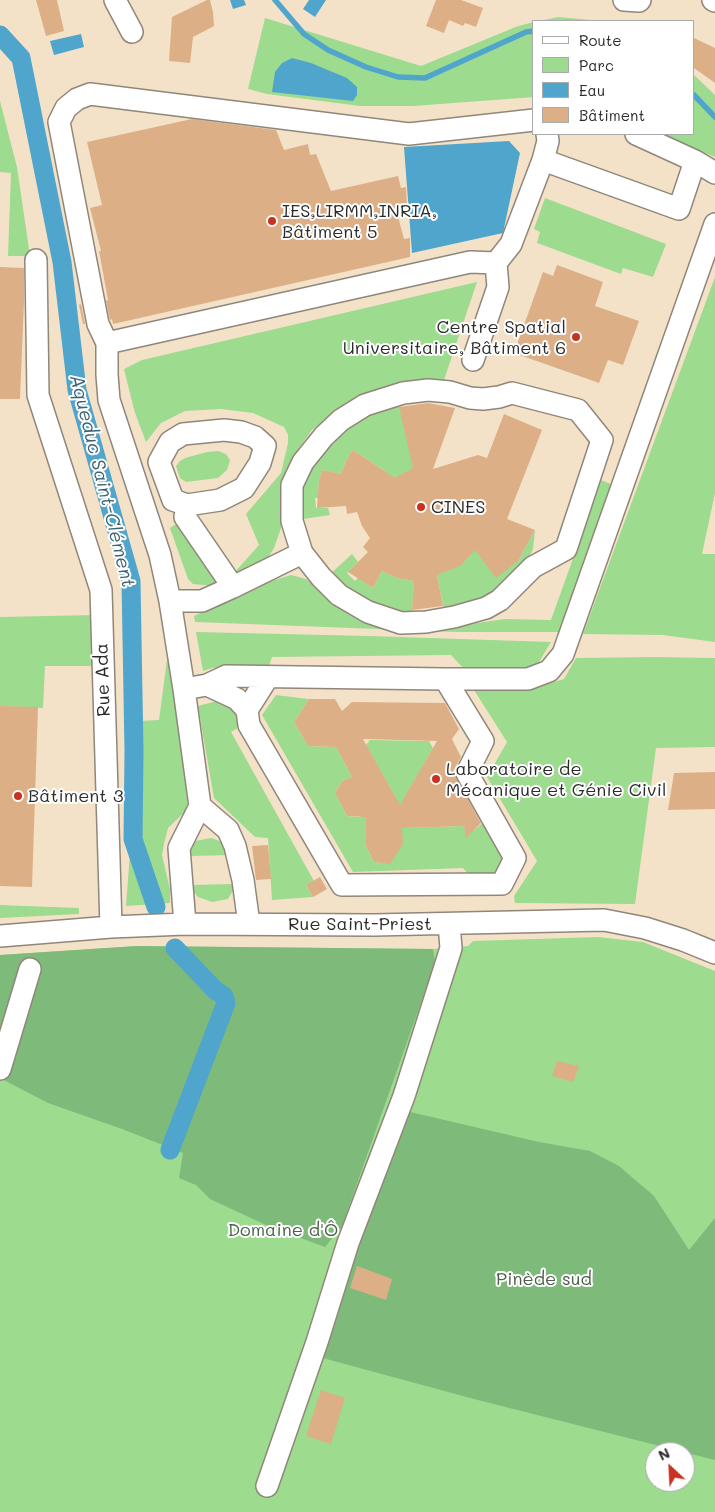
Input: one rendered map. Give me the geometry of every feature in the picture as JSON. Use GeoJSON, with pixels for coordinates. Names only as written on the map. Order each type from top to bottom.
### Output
{"type":"FeatureCollection","features":[{"type":"Feature","properties":{"kind":"street"},"geometry":{"type":"LineString","coordinates":[[115,0],[132,32]]}},
{"type":"Feature","properties":{"kind":"street"},"geometry":{"type":"LineString","coordinates":[[624,0],[640,0]]}},
{"type":"Feature","properties":{"kind":"street"},"geometry":{"type":"LineString","coordinates":[[185,924],[179,848],[200,806],[184,689],[170,602],[160,555],[110,400],[107,375],[107,343],[98,324],[60,122],[66,108],[78,99],[90,94],[409,134],[532,120]]}},
{"type":"Feature","properties":{"kind":"street"},"geometry":{"type":"LineString","coordinates":[[473,360],[498,287],[496,263],[511,244],[543,160],[548,141],[547,135]]}},
{"type":"Feature","properties":{"kind":"street"},"geometry":{"type":"LineString","coordinates":[[638,135],[695,161],[715,173]]}},
{"type":"Feature","properties":{"kind":"street"},"geometry":{"type":"LineString","coordinates":[[543,160],[679,209],[695,161]]}},
{"type":"Feature","properties":{"kind":"street"},"geometry":{"type":"LineString","coordinates":[[184,689],[207,685],[226,676],[528,679],[549,671],[563,654],[715,224]]}},
{"type":"Feature","properties":{"kind":"street","name":"Rue Ada"},"geometry":{"type":"LineString","coordinates":[[36,260],[38,395],[101,590],[111,927]]}},
{"type":"Feature","properties":{"kind":"street"},"geometry":{"type":"LineString","coordinates":[[107,343],[470,262],[496,263]]}},
{"type":"Feature","properties":{"kind":"street"},"geometry":{"type":"LineString","coordinates":[[428,390],[450,392],[470,398],[483,399],[512,392],[578,410],[602,440],[566,549],[533,567],[500,600],[486,608],[426,622],[401,623],[368,612],[339,596],[302,553],[292,521],[292,485],[303,462],[324,436],[341,420],[365,405],[403,393],[428,390]]}},
{"type":"Feature","properties":{"kind":"street"},"geometry":{"type":"LineString","coordinates":[[150,522],[180,503],[220,500],[244,488],[260,463],[265,446],[255,437],[241,432],[224,430],[183,434],[170,442],[159,462],[180,503],[185,518],[233,587]]}},
{"type":"Feature","properties":{"kind":"street"},"geometry":{"type":"LineString","coordinates":[[170,602],[202,601],[302,553]]}},
{"type":"Feature","properties":{"kind":"street"},"geometry":{"type":"LineString","coordinates":[[247,710],[268,677]]}},
{"type":"Feature","properties":{"kind":"street"},"geometry":{"type":"LineString","coordinates":[[207,685],[237,699],[247,710],[249,725],[342,885],[502,884],[515,858],[467,773],[483,741],[446,679]]}},
{"type":"Feature","properties":{"kind":"street"},"geometry":{"type":"LineString","coordinates":[[200,806],[228,830],[235,846],[243,880],[249,924]]}},
{"type":"Feature","properties":{"kind":"street","name":"Rue Saint-Priest"},"geometry":{"type":"LineString","coordinates":[[0,936],[111,927],[185,924],[374,925],[604,920],[645,928],[715,954]]}},
{"type":"Feature","properties":{"kind":"street"},"geometry":{"type":"LineString","coordinates":[[267,1486],[317,1342],[348,1243],[404,1096],[451,948],[449,924]]}},
{"type":"Feature","properties":{"kind":"street"},"geometry":{"type":"LineString","coordinates":[[0,1069],[30,969]]}},
{"type":"Feature","properties":{"kind":"green space"},"geometry":{"type":"Polygon","coordinates":[[[558,17],[591,20],[544,20],[558,17]]]}},
{"type":"Feature","properties":{"kind":"green space"},"geometry":{"type":"Polygon","coordinates":[[[265,18],[421,66],[518,26],[532,22],[532,97],[413,106],[360,106],[267,94],[248,89],[265,18]]]}},
{"type":"Feature","properties":{"kind":"green space"},"geometry":{"type":"Polygon","coordinates":[[[695,76],[715,95],[715,157],[658,135],[695,135],[695,76]]]}},
{"type":"Feature","properties":{"kind":"green space"},"geometry":{"type":"Polygon","coordinates":[[[0,101],[17,167],[30,256],[8,256],[11,173],[0,172],[0,101]]]}},
{"type":"Feature","properties":{"kind":"green space"},"geometry":{"type":"Polygon","coordinates":[[[545,198],[666,244],[653,277],[623,268],[621,274],[537,243],[540,232],[534,229],[545,198]]]}},
{"type":"Feature","properties":{"kind":"green space"},"geometry":{"type":"Polygon","coordinates":[[[715,277],[715,493],[702,554],[715,554],[715,642],[663,635],[583,634],[715,277]]]}},
{"type":"Feature","properties":{"kind":"green space"},"geometry":{"type":"Polygon","coordinates":[[[477,282],[444,380],[418,379],[417,384],[338,410],[312,430],[299,448],[286,480],[281,528],[274,548],[263,566],[237,579],[234,573],[259,545],[246,514],[281,473],[288,443],[288,435],[284,427],[253,413],[221,409],[185,411],[161,423],[146,442],[135,413],[124,369],[142,360],[477,282]]]}},
{"type":"Feature","properties":{"kind":"green space"},"geometry":{"type":"Polygon","coordinates":[[[398,402],[415,469],[402,474],[394,484],[386,472],[353,450],[341,474],[322,470],[319,480],[318,498],[315,498],[316,508],[328,508],[330,515],[303,519],[299,493],[306,475],[320,453],[364,413],[398,402]]]}},
{"type":"Feature","properties":{"kind":"green space"},"geometry":{"type":"Polygon","coordinates":[[[218,451],[226,454],[230,460],[227,470],[218,478],[186,482],[180,478],[176,466],[180,461],[207,452],[218,451]]]}},
{"type":"Feature","properties":{"kind":"green space"},"geometry":{"type":"Polygon","coordinates":[[[601,480],[613,485],[561,632],[456,632],[195,622],[194,616],[236,595],[291,575],[306,579],[322,591],[456,626],[505,619],[551,620],[601,480]]]}},
{"type":"Feature","properties":{"kind":"green space"},"geometry":{"type":"Polygon","coordinates":[[[176,524],[219,581],[214,586],[193,584],[188,579],[170,528],[176,524]]]}},
{"type":"Feature","properties":{"kind":"green space"},"geometry":{"type":"Polygon","coordinates":[[[535,530],[533,549],[521,573],[498,593],[461,609],[403,617],[373,606],[328,576],[352,554],[358,562],[347,573],[355,581],[358,578],[373,588],[382,571],[397,578],[414,581],[412,612],[422,613],[444,610],[437,575],[445,538],[518,561],[535,530]]]}},
{"type":"Feature","properties":{"kind":"green space"},"geometry":{"type":"Polygon","coordinates":[[[95,615],[96,666],[45,666],[43,708],[0,706],[0,617],[95,615]]]}},
{"type":"Feature","properties":{"kind":"green space"},"geometry":{"type":"Polygon","coordinates":[[[196,632],[551,642],[536,667],[465,670],[451,655],[272,657],[268,669],[229,666],[203,671],[196,632]]]}},
{"type":"Feature","properties":{"kind":"green space"},"geometry":{"type":"Polygon","coordinates":[[[168,652],[179,725],[188,809],[168,828],[164,844],[162,855],[170,889],[170,903],[126,906],[140,721],[159,720],[168,652]]]}},
{"type":"Feature","properties":{"kind":"green space"},"geometry":{"type":"Polygon","coordinates":[[[576,658],[715,658],[715,747],[656,748],[635,904],[515,903],[514,896],[537,861],[487,777],[507,742],[474,690],[538,687],[564,679],[576,658]]]}},
{"type":"Feature","properties":{"kind":"green space"},"geometry":{"type":"Polygon","coordinates":[[[276,695],[309,699],[294,722],[308,746],[336,747],[352,777],[342,781],[335,793],[347,816],[359,817],[371,811],[379,811],[366,826],[366,846],[374,862],[390,863],[402,828],[464,826],[465,830],[473,831],[485,821],[507,858],[493,877],[469,875],[463,868],[353,872],[262,715],[276,695]]]}},
{"type":"Feature","properties":{"kind":"green space"},"geometry":{"type":"Polygon","coordinates":[[[217,701],[226,702],[240,714],[238,728],[231,732],[314,881],[306,885],[313,897],[272,900],[268,838],[255,837],[214,798],[198,706],[217,701]]]}},
{"type":"Feature","properties":{"kind":"green space"},"geometry":{"type":"Polygon","coordinates":[[[370,740],[429,741],[433,748],[395,815],[390,808],[396,798],[366,745],[370,740]]]}},
{"type":"Feature","properties":{"kind":"green space"},"geometry":{"type":"Polygon","coordinates":[[[211,838],[225,843],[233,855],[189,856],[189,851],[195,841],[211,838]]]}},
{"type":"Feature","properties":{"kind":"green space"},"geometry":{"type":"Polygon","coordinates":[[[234,884],[234,889],[228,899],[212,902],[198,897],[191,885],[234,884]]]}},
{"type":"Feature","properties":{"kind":"green space"},"geometry":{"type":"Polygon","coordinates":[[[0,905],[79,908],[79,914],[0,918],[0,905]]]}},
{"type":"Feature","properties":{"kind":"green space","name":"Domaine d'Ô"},"geometry":{"type":"Polygon","coordinates":[[[598,937],[643,942],[715,971],[715,1512],[0,1512],[0,955],[137,946],[433,949],[468,946],[473,941],[598,937]]]}},
{"type":"Feature","properties":{"kind":"green space"},"geometry":{"type":"Polygon","coordinates":[[[137,946],[433,949],[435,963],[342,1226],[325,1247],[268,1226],[210,1199],[196,1185],[179,1178],[183,1153],[48,1103],[0,1078],[0,955],[137,946]]]}},
{"type":"Feature","properties":{"kind":"green space","name":"Pinède sud"},"geometry":{"type":"Polygon","coordinates":[[[406,1111],[539,1142],[590,1151],[619,1166],[654,1196],[689,1250],[715,1218],[715,1460],[695,1455],[695,1442],[645,1442],[319,1357],[360,1232],[406,1111]]]}},
{"type":"Feature","properties":{"kind":"water"},"geometry":{"type":"Polygon","coordinates":[[[230,0],[244,0],[246,5],[233,9],[230,0]]]}},
{"type":"Feature","properties":{"kind":"water"},"geometry":{"type":"Polygon","coordinates":[[[309,0],[326,0],[315,17],[303,9],[309,0]]]}},
{"type":"Feature","properties":{"kind":"water"},"geometry":{"type":"Polygon","coordinates":[[[81,34],[84,47],[54,55],[50,41],[81,34]]]}},
{"type":"Feature","properties":{"kind":"water"},"geometry":{"type":"Polygon","coordinates":[[[292,58],[311,63],[347,78],[357,87],[357,95],[353,101],[272,92],[275,72],[282,63],[292,58]]]}},
{"type":"Feature","properties":{"kind":"water"},"geometry":{"type":"Polygon","coordinates":[[[509,141],[520,153],[503,233],[412,253],[404,147],[509,141]]]}},
{"type":"Feature","properties":{"kind":"building"},"geometry":{"type":"Polygon","coordinates":[[[36,0],[57,0],[64,31],[46,36],[36,0]]]}},
{"type":"Feature","properties":{"kind":"building"},"geometry":{"type":"Polygon","coordinates":[[[210,0],[214,26],[193,37],[190,63],[169,61],[172,17],[210,0]]]}},
{"type":"Feature","properties":{"kind":"building"},"geometry":{"type":"Polygon","coordinates":[[[436,0],[461,0],[483,8],[476,27],[465,23],[463,26],[449,20],[444,33],[426,26],[436,0]]]}},
{"type":"Feature","properties":{"kind":"building"},"geometry":{"type":"Polygon","coordinates":[[[695,38],[715,48],[715,83],[695,69],[695,38]]]}},
{"type":"Feature","properties":{"kind":"building","name":"IES,LIRMM,INRIA, Bâtiment 5"},"geometry":{"type":"Polygon","coordinates":[[[192,119],[276,130],[284,150],[308,144],[310,155],[316,154],[331,191],[398,176],[401,188],[406,187],[407,206],[396,209],[404,239],[410,238],[410,257],[113,324],[112,319],[110,320],[106,301],[108,300],[99,251],[101,251],[90,208],[102,205],[87,142],[192,119]]]}},
{"type":"Feature","properties":{"kind":"building","name":"Centre Spatial Universitaire, Bâtiment 6"},"geometry":{"type":"Polygon","coordinates":[[[557,265],[603,282],[595,306],[639,321],[623,365],[608,360],[599,383],[514,353],[543,272],[553,276],[557,265]]]}},
{"type":"Feature","properties":{"kind":"building"},"geometry":{"type":"Polygon","coordinates":[[[0,267],[24,268],[20,399],[0,399],[0,267]]]}},
{"type":"Feature","properties":{"kind":"building"},"geometry":{"type":"Polygon","coordinates":[[[81,304],[85,324],[83,324],[79,305],[81,304]]]}},
{"type":"Feature","properties":{"kind":"building","name":"CINES"},"geometry":{"type":"Polygon","coordinates":[[[428,403],[455,408],[433,469],[478,455],[487,458],[504,414],[542,430],[507,519],[535,530],[518,561],[496,578],[475,550],[460,566],[437,575],[443,606],[412,610],[414,581],[397,578],[382,571],[373,588],[348,572],[368,552],[363,547],[370,538],[362,526],[357,512],[347,514],[346,506],[317,508],[319,480],[322,470],[341,474],[353,450],[395,478],[413,468],[399,407],[428,403]]]}},
{"type":"Feature","properties":{"kind":"building","name":"Laboratoire de Mécanique et Génie Civil"},"geometry":{"type":"Polygon","coordinates":[[[309,699],[335,699],[342,711],[352,702],[445,703],[459,729],[452,739],[461,757],[453,772],[481,823],[466,838],[464,826],[402,828],[403,844],[390,864],[374,862],[366,846],[366,817],[347,816],[335,793],[342,781],[352,777],[336,747],[308,746],[294,722],[309,699]],[[363,739],[400,805],[437,741],[363,739]]]}},
{"type":"Feature","properties":{"kind":"building","name":"Bâtiment 3"},"geometry":{"type":"Polygon","coordinates":[[[0,706],[38,707],[32,887],[0,886],[0,706]]]}},
{"type":"Feature","properties":{"kind":"building"},"geometry":{"type":"Polygon","coordinates":[[[715,772],[715,809],[668,810],[674,773],[715,772]]]}},
{"type":"Feature","properties":{"kind":"building"},"geometry":{"type":"Polygon","coordinates":[[[268,845],[271,879],[256,880],[252,846],[268,845]]]}},
{"type":"Feature","properties":{"kind":"building"},"geometry":{"type":"Polygon","coordinates":[[[320,877],[327,889],[313,897],[306,885],[320,877]]]}},
{"type":"Feature","properties":{"kind":"building"},"geometry":{"type":"Polygon","coordinates":[[[557,1061],[579,1066],[573,1082],[552,1076],[557,1061]]]}},
{"type":"Feature","properties":{"kind":"building"},"geometry":{"type":"Polygon","coordinates":[[[357,1266],[392,1279],[386,1300],[350,1288],[357,1266]]]}},
{"type":"Feature","properties":{"kind":"building"},"geometry":{"type":"Polygon","coordinates":[[[321,1390],[345,1398],[331,1444],[306,1436],[321,1390]]]}},
{"type":"Feature","properties":{"kind":"waterway"},"geometry":{"type":"LineString","coordinates":[[275,0],[304,34],[328,50],[366,67],[398,77],[425,78],[526,32],[532,31]]}},
{"type":"Feature","properties":{"kind":"waterway","name":"Aqueduc Saint-Clément"},"geometry":{"type":"LineString","coordinates":[[0,35],[21,58],[62,262],[77,390],[131,581],[134,751],[133,839],[156,907]]}},
{"type":"Feature","properties":{"kind":"waterway"},"geometry":{"type":"LineString","coordinates":[[695,96],[715,117]]}},
{"type":"Feature","properties":{"kind":"waterway","name":"Aqueduc Saint-Clément"},"geometry":{"type":"LineString","coordinates":[[170,1150],[226,1003],[224,996],[215,990],[175,948]]}},
{"type":"Feature","properties":{"kind":"place","name":"IES,LIRMM,INRIA, Bâtiment 5"},"geometry":{"type":"Point","coordinates":[272,221]}},
{"type":"Feature","properties":{"kind":"place","name":"Centre Spatial Universitaire, Bâtiment 6"},"geometry":{"type":"Point","coordinates":[576,337]}},
{"type":"Feature","properties":{"kind":"place","name":"CINES"},"geometry":{"type":"Point","coordinates":[421,507]}},
{"type":"Feature","properties":{"kind":"place","name":"Laboratoire de Mécanique et Génie Civil"},"geometry":{"type":"Point","coordinates":[436,779]}},
{"type":"Feature","properties":{"kind":"place","name":"Bâtiment 3"},"geometry":{"type":"Point","coordinates":[18,796]}}]}
